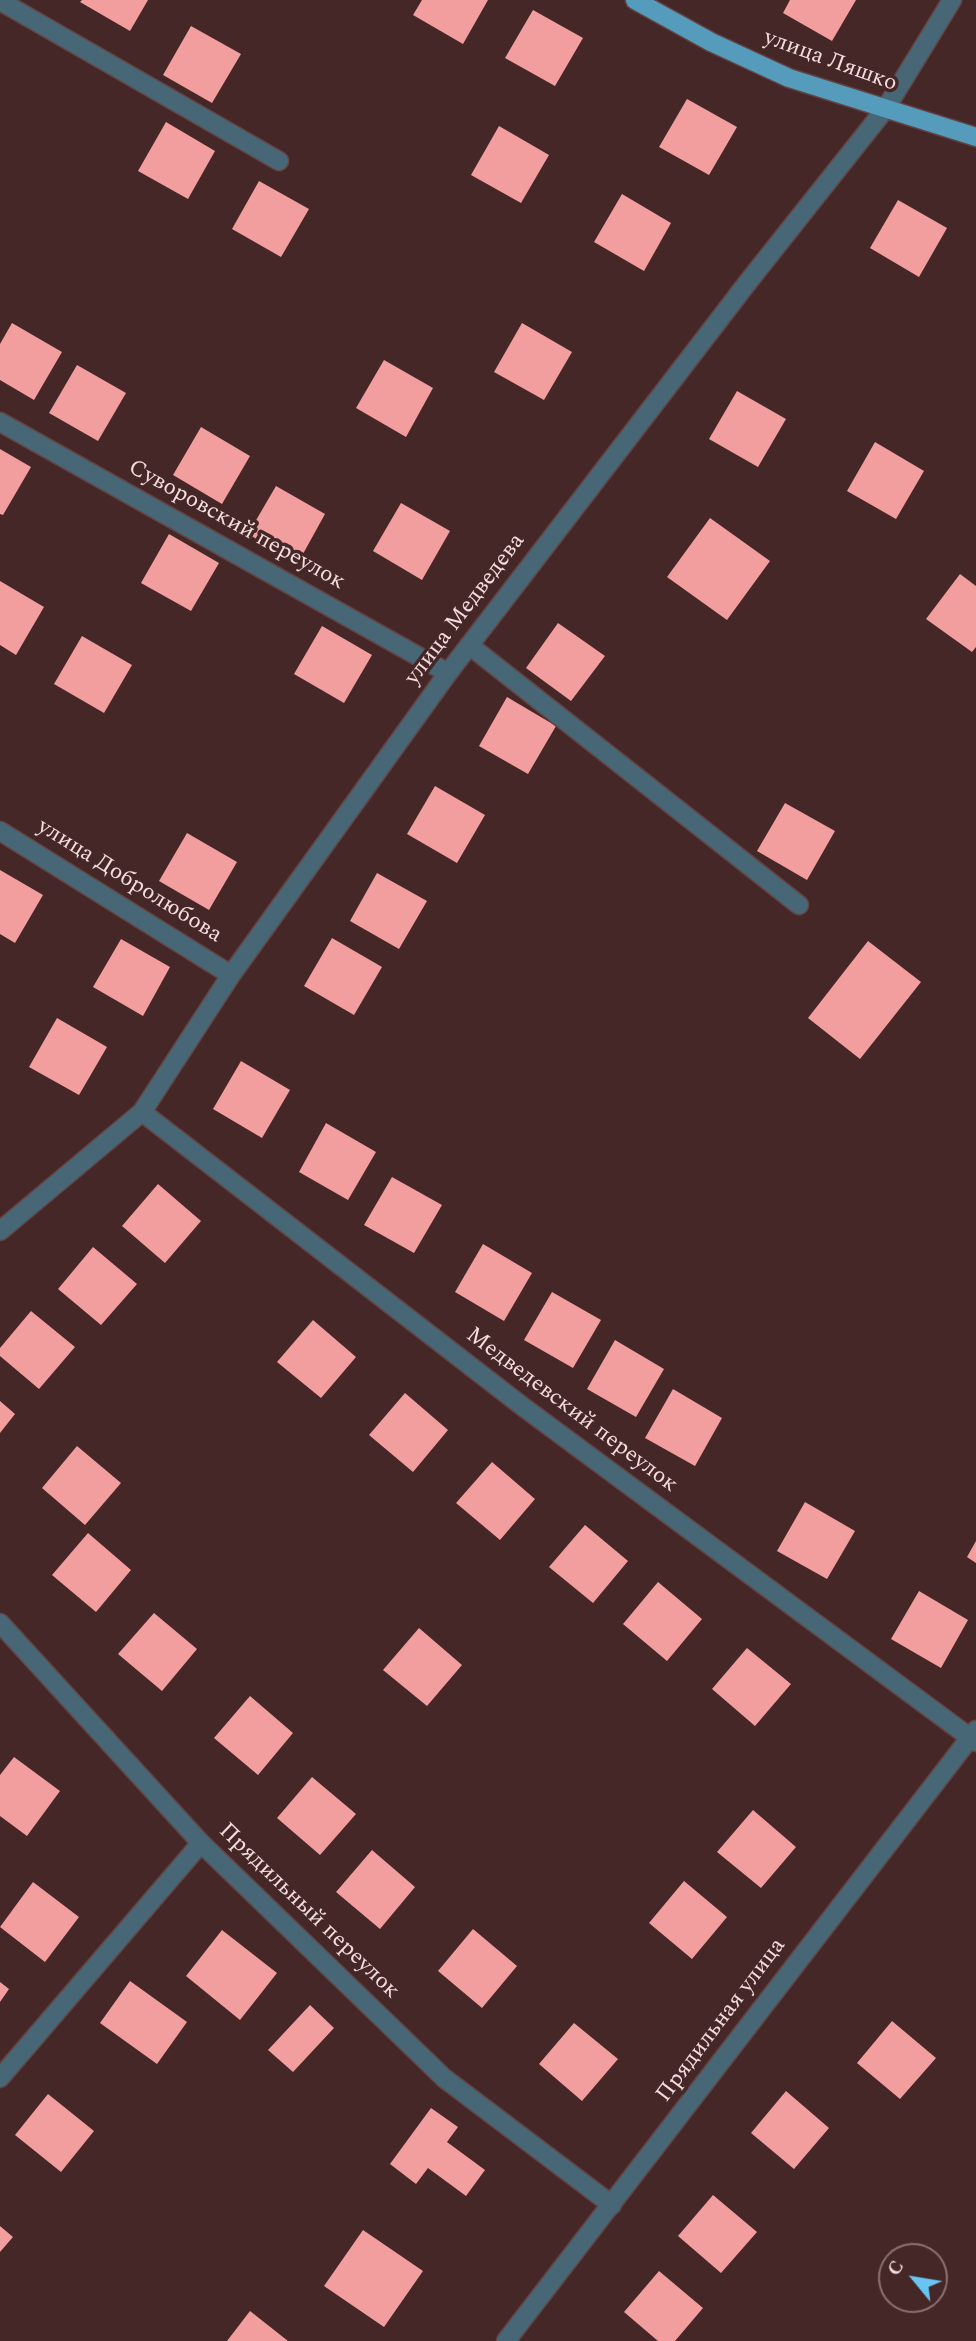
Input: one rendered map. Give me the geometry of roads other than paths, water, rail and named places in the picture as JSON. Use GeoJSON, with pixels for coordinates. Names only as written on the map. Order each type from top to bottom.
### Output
{"type":"FeatureCollection","features":[{"type":"Feature","properties":{"kind":"main road","name":"улица Ляшко"},"geometry":{"type":"LineString","coordinates":[[635,0],[711,42],[789,78],[976,137]]}},
{"type":"Feature","properties":{"kind":"street","name":"улица Медведева"},"geometry":{"type":"LineString","coordinates":[[0,1231],[142,1112],[231,975],[448,673],[739,293],[886,108],[952,0]]}},
{"type":"Feature","properties":{"kind":"street"},"geometry":{"type":"LineString","coordinates":[[0,1],[279,161]]}},
{"type":"Feature","properties":{"kind":"street","name":"Суворовский переулок"},"geometry":{"type":"LineString","coordinates":[[0,422],[448,673]]}},
{"type":"Feature","properties":{"kind":"street"},"geometry":{"type":"LineString","coordinates":[[469,645],[799,905]]}},
{"type":"Feature","properties":{"kind":"street","name":"улица Добролюбова"},"geometry":{"type":"LineString","coordinates":[[0,831],[231,975]]}},
{"type":"Feature","properties":{"kind":"street","name":"Медведевский переулок"},"geometry":{"type":"LineString","coordinates":[[142,1112],[522,1406],[974,1736]]}},
{"type":"Feature","properties":{"kind":"street","name":"Прядильный переулок"},"geometry":{"type":"LineString","coordinates":[[0,1623],[201,1843],[444,2078],[612,2205]]}},
{"type":"Feature","properties":{"kind":"street","name":"Прядильная улица"},"geometry":{"type":"LineString","coordinates":[[506,2341],[974,1736]]}},
{"type":"Feature","properties":{"kind":"street"},"geometry":{"type":"LineString","coordinates":[[0,2078],[201,1843]]}}]}
